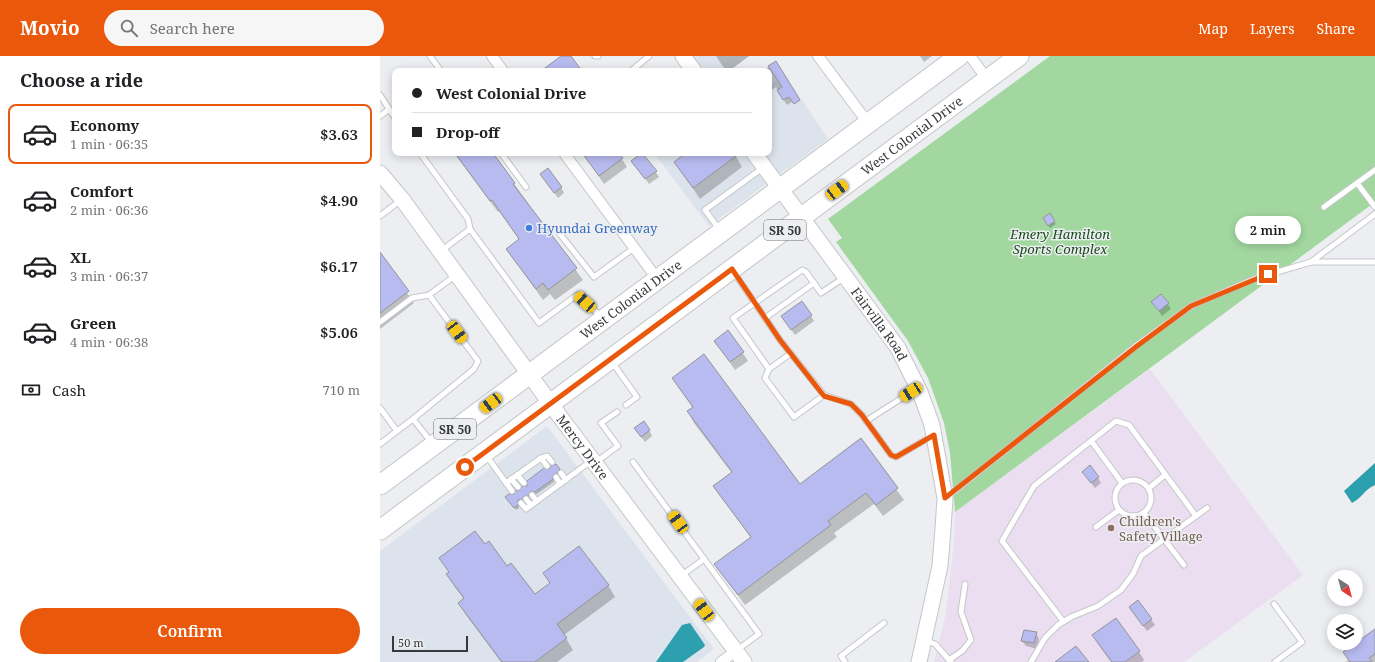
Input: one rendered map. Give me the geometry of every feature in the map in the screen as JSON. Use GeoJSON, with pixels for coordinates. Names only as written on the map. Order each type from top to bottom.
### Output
{"type":"FeatureCollection","features":[{"type":"Feature","properties":{"kind":"highway","name":"West Colonial Drive"},"geometry":{"type":"LineString","coordinates":[[380,485],[959,56]]}},
{"type":"Feature","properties":{"kind":"highway","name":"West Colonial Drive"},"geometry":{"type":"LineString","coordinates":[[380,530],[1019,56]]}},
{"type":"Feature","properties":{"kind":"street"},"geometry":{"type":"LineString","coordinates":[[492,56],[501,68]]}},
{"type":"Feature","properties":{"kind":"street"},"geometry":{"type":"LineString","coordinates":[[683,56],[692,68]]}},
{"type":"Feature","properties":{"kind":"street"},"geometry":{"type":"LineString","coordinates":[[818,56],[868,123]]}},
{"type":"Feature","properties":{"kind":"street"},"geometry":{"type":"LineString","coordinates":[[970,56],[987,79]]}},
{"type":"Feature","properties":{"kind":"street"},"geometry":{"type":"LineString","coordinates":[[566,156],[658,280]]}},
{"type":"Feature","properties":{"kind":"street","name":"Fairvilla Road"},"geometry":{"type":"LineString","coordinates":[[756,156],[898,348],[918,388],[934,435],[945,498],[940,566],[919,662]]}},
{"type":"Feature","properties":{"kind":"street","name":"Mercy Drive"},"geometry":{"type":"LineString","coordinates":[[380,173],[402,199],[551,403],[740,657]]}},
{"type":"Feature","properties":{"kind":"street"},"geometry":{"type":"LineString","coordinates":[[721,662],[740,657]]}},
{"type":"Feature","properties":{"kind":"lane"},"geometry":{"type":"LineString","coordinates":[[430,56],[439,68]]}},
{"type":"Feature","properties":{"kind":"lane"},"geometry":{"type":"LineString","coordinates":[[635,68],[649,56]]}},
{"type":"Feature","properties":{"kind":"lane"},"geometry":{"type":"LineString","coordinates":[[380,95],[392,111],[380,116]]}},
{"type":"Feature","properties":{"kind":"lane"},"geometry":{"type":"LineString","coordinates":[[422,156],[468,219],[470,229],[539,323],[577,295],[604,319]]}},
{"type":"Feature","properties":{"kind":"lane"},"geometry":{"type":"LineString","coordinates":[[503,156],[526,187]]}},
{"type":"Feature","properties":{"kind":"lane"},"geometry":{"type":"LineString","coordinates":[[721,232],[705,210],[764,167]]}},
{"type":"Feature","properties":{"kind":"lane"},"geometry":{"type":"LineString","coordinates":[[1324,207],[1375,170]]}},
{"type":"Feature","properties":{"kind":"lane"},"geometry":{"type":"LineString","coordinates":[[1357,183],[1375,207]]}},
{"type":"Feature","properties":{"kind":"lane"},"geometry":{"type":"LineString","coordinates":[[380,216],[402,199]]}},
{"type":"Feature","properties":{"kind":"lane"},"geometry":{"type":"LineString","coordinates":[[1311,262],[1375,214]]}},
{"type":"Feature","properties":{"kind":"lane"},"geometry":{"type":"LineString","coordinates":[[440,251],[470,229]]}},
{"type":"Feature","properties":{"kind":"lane"},"geometry":{"type":"LineString","coordinates":[[560,234],[594,278],[634,248]]}},
{"type":"Feature","properties":{"kind":"lane"},"geometry":{"type":"LineString","coordinates":[[945,498],[1137,346],[1191,306],[1254,279],[1311,262],[1375,262]]}},
{"type":"Feature","properties":{"kind":"lane"},"geometry":{"type":"LineString","coordinates":[[732,269],[790,354],[824,396],[851,404],[866,421],[891,455],[896,457],[934,435]]}},
{"type":"Feature","properties":{"kind":"lane"},"geometry":{"type":"LineString","coordinates":[[769,369],[733,318],[802,270],[806,272],[822,293],[846,276]]}},
{"type":"Feature","properties":{"kind":"lane"},"geometry":{"type":"LineString","coordinates":[[380,322],[412,298],[429,295],[457,274]]}},
{"type":"Feature","properties":{"kind":"lane"},"geometry":{"type":"LineString","coordinates":[[765,318],[814,283]]}},
{"type":"Feature","properties":{"kind":"lane"},"geometry":{"type":"LineString","coordinates":[[380,444],[474,369],[478,362],[429,295]]}},
{"type":"Feature","properties":{"kind":"lane"},"geometry":{"type":"LineString","coordinates":[[790,354],[769,369],[765,378],[794,417],[824,396]]}},
{"type":"Feature","properties":{"kind":"lane"},"geometry":{"type":"LineString","coordinates":[[610,360],[637,397],[626,405]]}},
{"type":"Feature","properties":{"kind":"lane"},"geometry":{"type":"LineString","coordinates":[[866,421],[918,388]]}},
{"type":"Feature","properties":{"kind":"lane"},"geometry":{"type":"LineString","coordinates":[[380,408],[397,431]]}},
{"type":"Feature","properties":{"kind":"lane"},"geometry":{"type":"LineString","coordinates":[[521,503],[526,509],[560,484],[618,446],[602,423],[617,412]]}},
{"type":"Feature","properties":{"kind":"lane"},"geometry":{"type":"LineString","coordinates":[[413,419],[433,445]]}},
{"type":"Feature","properties":{"kind":"lane"},"geometry":{"type":"LineString","coordinates":[[1063,621],[1002,540],[1034,486],[1092,442],[1116,421],[1129,425],[1196,516]]}},
{"type":"Feature","properties":{"kind":"lane"},"geometry":{"type":"LineString","coordinates":[[1092,442],[1122,483]]}},
{"type":"Feature","properties":{"kind":"lane"},"geometry":{"type":"LineString","coordinates":[[484,453],[512,491]]}},
{"type":"Feature","properties":{"kind":"lane"},"geometry":{"type":"LineString","coordinates":[[506,483],[541,458],[547,456],[552,462]]}},
{"type":"Feature","properties":{"kind":"lane"},"geometry":{"type":"LineString","coordinates":[[541,458],[547,466]]}},
{"type":"Feature","properties":{"kind":"lane"},"geometry":{"type":"LineString","coordinates":[[633,462],[759,634],[740,657]]}},
{"type":"Feature","properties":{"kind":"lane"},"geometry":{"type":"LineString","coordinates":[[561,473],[566,480]]}},
{"type":"Feature","properties":{"kind":"lane"},"geometry":{"type":"LineString","coordinates":[[517,475],[524,483]]}},
{"type":"Feature","properties":{"kind":"lane"},"geometry":{"type":"LineString","coordinates":[[1149,488],[1165,475]]}},
{"type":"Feature","properties":{"kind":"lane"},"geometry":{"type":"LineString","coordinates":[[556,477],[560,484]]}},
{"type":"Feature","properties":{"kind":"lane"},"geometry":{"type":"LineString","coordinates":[[511,479],[518,487]]}},
{"type":"Feature","properties":{"kind":"lane"},"geometry":{"type":"LineString","coordinates":[[1129,480],[1138,480],[1149,488],[1152,502],[1144,513],[1131,516],[1119,510],[1115,497],[1118,488],[1122,483],[1129,480]]}},
{"type":"Feature","properties":{"kind":"lane"},"geometry":{"type":"LineString","coordinates":[[532,495],[536,501]]}},
{"type":"Feature","properties":{"kind":"lane"},"geometry":{"type":"LineString","coordinates":[[526,499],[531,505]]}},
{"type":"Feature","properties":{"kind":"lane"},"geometry":{"type":"LineString","coordinates":[[1031,662],[1045,638],[1063,621],[1098,606],[1121,590],[1131,577],[1141,556],[1207,508]]}},
{"type":"Feature","properties":{"kind":"lane"},"geometry":{"type":"LineString","coordinates":[[1096,527],[1119,510]]}},
{"type":"Feature","properties":{"kind":"lane"},"geometry":{"type":"LineString","coordinates":[[1144,513],[1184,565]]}},
{"type":"Feature","properties":{"kind":"lane"},"geometry":{"type":"LineString","coordinates":[[680,577],[704,559]]}},
{"type":"Feature","properties":{"kind":"lane"},"geometry":{"type":"LineString","coordinates":[[923,640],[935,644],[950,661],[962,651],[971,640],[961,612],[965,584]]}},
{"type":"Feature","properties":{"kind":"lane"},"geometry":{"type":"LineString","coordinates":[[1274,604],[1302,642],[1275,662]]}},
{"type":"Feature","properties":{"kind":"lane"},"geometry":{"type":"LineString","coordinates":[[845,662],[841,656],[884,623]]}},
{"type":"Feature","properties":{"kind":"shaded area"},"geometry":{"type":"Polygon","coordinates":[[[690,56],[750,56],[733,68],[699,68],[690,56]]]}},
{"type":"Feature","properties":{"kind":"shaded area"},"geometry":{"type":"Polygon","coordinates":[[[786,76],[828,139],[709,226],[656,156],[772,156],[772,83],[786,76]]]}},
{"type":"Feature","properties":{"kind":"shaded area","name":"Children's Safety Village"},"geometry":{"type":"Polygon","coordinates":[[[1150,369],[1303,575],[1184,662],[934,662],[946,613],[954,543],[955,512],[1150,369]]]}},
{"type":"Feature","properties":{"kind":"shaded area"},"geometry":{"type":"Polygon","coordinates":[[[547,426],[714,649],[697,662],[380,662],[380,551],[547,426]]]}},
{"type":"Feature","properties":{"kind":"green space","name":"Emery Hamilton Sports Complex"},"geometry":{"type":"Polygon","coordinates":[[[1050,56],[1375,56],[1375,202],[955,512],[950,453],[944,423],[928,378],[908,341],[836,242],[842,238],[828,219],[1050,56]]]}},
{"type":"Feature","properties":{"kind":"water"},"geometry":{"type":"Polygon","coordinates":[[[1375,463],[1375,485],[1352,503],[1344,491],[1375,463]]]}},
{"type":"Feature","properties":{"kind":"water"},"geometry":{"type":"Polygon","coordinates":[[[690,623],[705,645],[704,647],[683,662],[656,662],[682,625],[690,623]]]}},
{"type":"Feature","properties":{"kind":"building"},"geometry":{"type":"Polygon","coordinates":[[[561,56],[571,56],[580,68],[545,68],[561,56]]]}},
{"type":"Feature","properties":{"kind":"building"},"geometry":{"type":"Polygon","coordinates":[[[776,61],[800,100],[794,104],[789,97],[783,100],[777,90],[782,87],[772,72],[772,68],[768,66],[776,61]]]}},
{"type":"Feature","properties":{"kind":"building","name":"Hyundai Greenway"},"geometry":{"type":"Polygon","coordinates":[[[457,156],[495,156],[515,183],[513,184],[577,268],[548,290],[543,283],[536,289],[506,249],[519,239],[492,200],[490,201],[457,156]]]}},
{"type":"Feature","properties":{"kind":"building"},"geometry":{"type":"Polygon","coordinates":[[[584,156],[621,156],[623,158],[599,176],[584,156]]]}},
{"type":"Feature","properties":{"kind":"building"},"geometry":{"type":"Polygon","coordinates":[[[638,156],[644,156],[657,171],[645,179],[631,161],[638,156]]]}},
{"type":"Feature","properties":{"kind":"building"},"geometry":{"type":"Polygon","coordinates":[[[682,156],[736,156],[693,188],[674,162],[682,156]]]}},
{"type":"Feature","properties":{"kind":"building"},"geometry":{"type":"Polygon","coordinates":[[[548,168],[562,187],[554,193],[540,174],[548,168]]]}},
{"type":"Feature","properties":{"kind":"building"},"geometry":{"type":"Polygon","coordinates":[[[1050,213],[1055,221],[1048,226],[1043,218],[1050,213]]]}},
{"type":"Feature","properties":{"kind":"building"},"geometry":{"type":"Polygon","coordinates":[[[380,252],[409,291],[380,313],[380,252]]]}},
{"type":"Feature","properties":{"kind":"building"},"geometry":{"type":"Polygon","coordinates":[[[1161,294],[1169,303],[1159,311],[1151,302],[1161,294]]]}},
{"type":"Feature","properties":{"kind":"building"},"geometry":{"type":"Polygon","coordinates":[[[802,301],[812,315],[791,330],[781,316],[802,301]]]}},
{"type":"Feature","properties":{"kind":"building"},"geometry":{"type":"Polygon","coordinates":[[[728,330],[744,352],[730,362],[714,341],[728,330]]]}},
{"type":"Feature","properties":{"kind":"building"},"geometry":{"type":"Polygon","coordinates":[[[704,354],[800,484],[861,438],[898,488],[876,505],[866,493],[828,521],[831,525],[738,595],[714,564],[751,537],[713,486],[732,472],[687,411],[693,407],[672,378],[704,354]]]}},
{"type":"Feature","properties":{"kind":"building"},"geometry":{"type":"Polygon","coordinates":[[[644,421],[650,430],[641,437],[634,428],[644,421]]]}},
{"type":"Feature","properties":{"kind":"building"},"geometry":{"type":"Polygon","coordinates":[[[556,464],[560,469],[553,475],[553,479],[535,492],[531,491],[528,496],[524,496],[522,499],[518,500],[518,505],[514,508],[505,497],[509,494],[514,494],[516,490],[519,491],[522,486],[527,486],[527,481],[544,468],[549,469],[551,466],[556,464]]]}},
{"type":"Feature","properties":{"kind":"building"},"geometry":{"type":"Polygon","coordinates":[[[1090,465],[1099,477],[1091,483],[1082,472],[1090,465]]]}},
{"type":"Feature","properties":{"kind":"building"},"geometry":{"type":"Polygon","coordinates":[[[475,531],[485,544],[489,541],[507,566],[511,563],[535,594],[550,583],[543,573],[579,546],[609,585],[557,624],[567,638],[535,662],[502,662],[458,603],[464,598],[446,574],[449,572],[439,558],[475,531]]]}},
{"type":"Feature","properties":{"kind":"building"},"geometry":{"type":"Polygon","coordinates":[[[1138,600],[1152,619],[1143,626],[1129,607],[1138,600]]]}},
{"type":"Feature","properties":{"kind":"building"},"geometry":{"type":"Polygon","coordinates":[[[1116,618],[1140,651],[1125,662],[1112,662],[1092,635],[1116,618]]]}},
{"type":"Feature","properties":{"kind":"building"},"geometry":{"type":"Polygon","coordinates":[[[1375,629],[1375,654],[1369,658],[1372,662],[1350,662],[1343,652],[1346,650],[1363,650],[1363,638],[1375,629]]]}},
{"type":"Feature","properties":{"kind":"building"},"geometry":{"type":"Polygon","coordinates":[[[1024,630],[1037,632],[1034,643],[1021,641],[1024,630]]]}},
{"type":"Feature","properties":{"kind":"building"},"geometry":{"type":"Polygon","coordinates":[[[1076,646],[1089,662],[1055,662],[1076,646]]]}},
{"type":"Feature","properties":{"kind":"place","name":"Hyundai Greenway"},"geometry":{"type":"Point","coordinates":[529,228]}},
{"type":"Feature","properties":{"kind":"place","name":"Children's Safety Village"},"geometry":{"type":"Point","coordinates":[1111,528]}},
{"type":"Feature","properties":{"kind":"route"},"geometry":{"type":"LineString","coordinates":[[465,467],[732,269],[790,354],[798,361],[824,396],[851,404],[862,415],[891,455],[896,457],[934,435],[945,498],[1137,346],[1191,306],[1268,274]]}}]}
